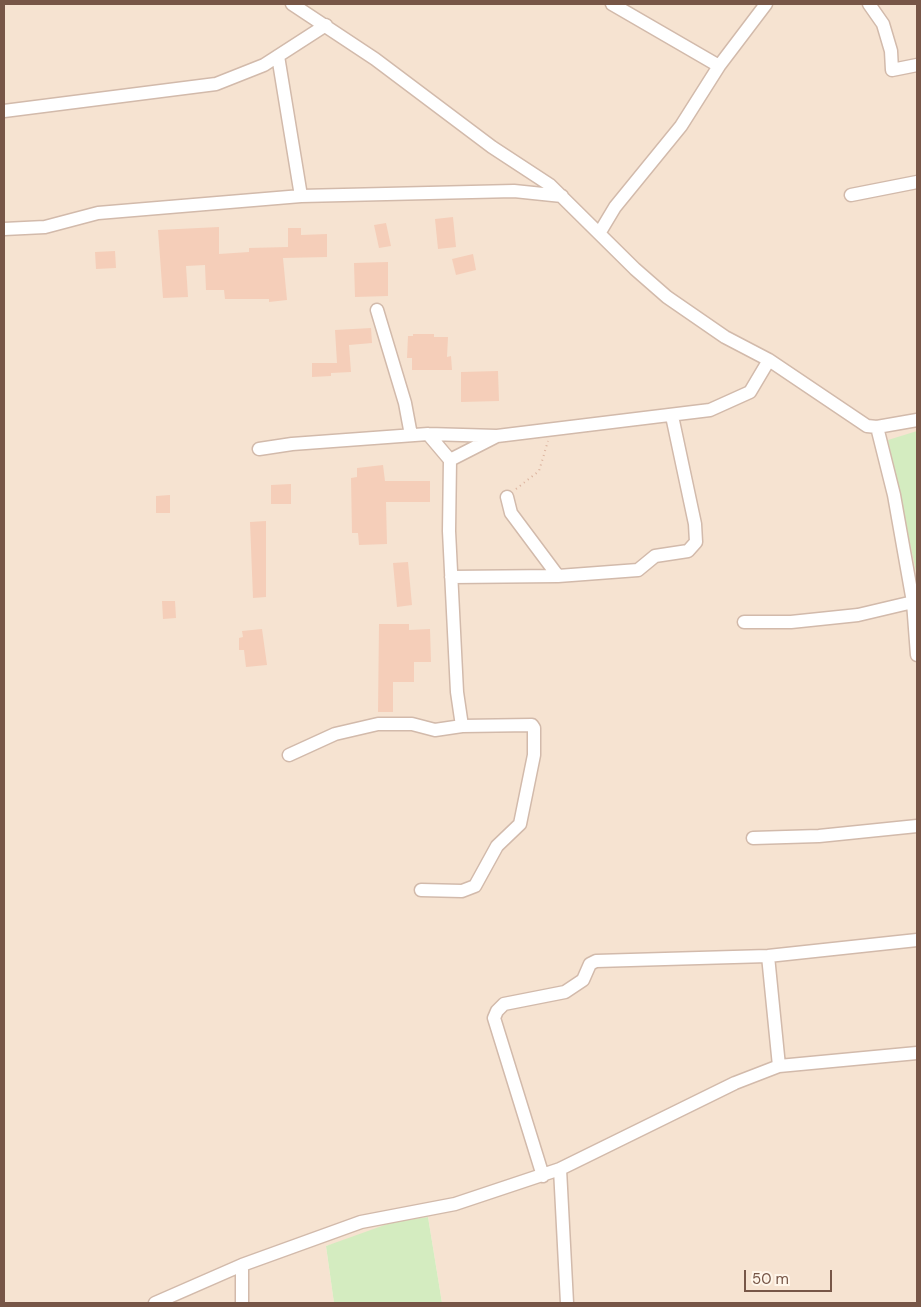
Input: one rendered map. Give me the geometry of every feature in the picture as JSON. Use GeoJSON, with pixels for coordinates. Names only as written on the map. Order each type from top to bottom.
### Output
{"type":"FeatureCollection","features":[{"type":"Feature","properties":{"kind":"street"},"geometry":{"type":"LineString","coordinates":[[292,4],[409,84],[492,147],[550,185],[600,232],[635,269],[667,297],[725,337],[769,360],[827,397],[864,424],[876,427],[917,420]]}},
{"type":"Feature","properties":{"kind":"street"},"geometry":{"type":"LineString","coordinates":[[612,4],[719,66]]}},
{"type":"Feature","properties":{"kind":"street"},"geometry":{"type":"LineString","coordinates":[[600,232],[615,207],[680,126],[719,66],[766,4]]}},
{"type":"Feature","properties":{"kind":"street"},"geometry":{"type":"LineString","coordinates":[[869,4],[884,24],[891,51],[892,70],[917,65]]}},
{"type":"Feature","properties":{"kind":"street"},"geometry":{"type":"LineString","coordinates":[[4,111],[216,84],[264,65],[326,26]]}},
{"type":"Feature","properties":{"kind":"street"},"geometry":{"type":"LineString","coordinates":[[278,56],[301,196]]}},
{"type":"Feature","properties":{"kind":"street"},"geometry":{"type":"LineString","coordinates":[[851,195],[917,182]]}},
{"type":"Feature","properties":{"kind":"street"},"geometry":{"type":"LineString","coordinates":[[4,229],[45,227],[98,213],[301,196],[514,191],[562,196]]}},
{"type":"Feature","properties":{"kind":"street"},"geometry":{"type":"LineString","coordinates":[[377,310],[407,411],[411,435]]}},
{"type":"Feature","properties":{"kind":"street"},"geometry":{"type":"LineString","coordinates":[[259,449],[292,444],[428,434],[496,436],[710,410],[743,397],[754,387],[769,360]]}},
{"type":"Feature","properties":{"kind":"street"},"geometry":{"type":"LineString","coordinates":[[451,577],[558,576],[638,570],[655,556],[679,554],[688,551],[696,542],[695,524],[672,416]]}},
{"type":"Feature","properties":{"kind":"street"},"geometry":{"type":"LineString","coordinates":[[876,427],[894,495],[913,602],[917,655]]}},
{"type":"Feature","properties":{"kind":"street"},"geometry":{"type":"LineString","coordinates":[[428,434],[450,460],[449,531],[451,577],[457,692],[462,726]]}},
{"type":"Feature","properties":{"kind":"street"},"geometry":{"type":"LineString","coordinates":[[450,460],[496,436]]}},
{"type":"Feature","properties":{"kind":"street"},"geometry":{"type":"LineString","coordinates":[[507,497],[511,513],[558,576]]}},
{"type":"Feature","properties":{"kind":"street"},"geometry":{"type":"LineString","coordinates":[[744,622],[790,622],[858,615],[913,602]]}},
{"type":"Feature","properties":{"kind":"street"},"geometry":{"type":"LineString","coordinates":[[289,755],[335,734],[378,724],[412,724],[436,730],[462,726],[532,725],[534,728],[534,755],[527,798],[520,824],[496,846],[475,886],[462,891],[421,890]]}},
{"type":"Feature","properties":{"kind":"street"},"geometry":{"type":"LineString","coordinates":[[753,838],[820,836],[917,826]]}},
{"type":"Feature","properties":{"kind":"street"},"geometry":{"type":"LineString","coordinates":[[542,1176],[494,1018],[496,1011],[504,1004],[565,992],[583,980],[590,964],[596,961],[768,956],[917,940]]}},
{"type":"Feature","properties":{"kind":"street"},"geometry":{"type":"LineString","coordinates":[[768,956],[779,1066]]}},
{"type":"Feature","properties":{"kind":"street"},"geometry":{"type":"LineString","coordinates":[[155,1303],[242,1266],[361,1222],[455,1204],[542,1176],[560,1169],[735,1083],[779,1066],[917,1053]]}},
{"type":"Feature","properties":{"kind":"street"},"geometry":{"type":"LineString","coordinates":[[560,1169],[567,1303]]}},
{"type":"Feature","properties":{"kind":"street"},"geometry":{"type":"LineString","coordinates":[[242,1266],[242,1303]]}},
{"type":"Feature","properties":{"kind":"path"},"geometry":{"type":"LineString","coordinates":[[507,497],[510,491],[539,471],[550,428]]}},
{"type":"Feature","properties":{"kind":"shaded area"},"geometry":{"type":"Polygon","coordinates":[[[4,4],[917,4],[917,1303],[442,1303],[428,1217],[326,1246],[334,1303],[4,1303],[4,4]]]}},
{"type":"Feature","properties":{"kind":"green space"},"geometry":{"type":"Polygon","coordinates":[[[917,431],[917,576],[888,440],[917,431]]]}},
{"type":"Feature","properties":{"kind":"green space"},"geometry":{"type":"Polygon","coordinates":[[[428,1217],[442,1303],[334,1303],[326,1246],[393,1222],[428,1217]]]}},
{"type":"Feature","properties":{"kind":"building"},"geometry":{"type":"Polygon","coordinates":[[[453,217],[456,247],[438,249],[435,219],[453,217]]]}},
{"type":"Feature","properties":{"kind":"building"},"geometry":{"type":"Polygon","coordinates":[[[386,223],[391,246],[379,248],[374,225],[386,223]]]}},
{"type":"Feature","properties":{"kind":"building"},"geometry":{"type":"Polygon","coordinates":[[[219,227],[219,254],[249,252],[249,248],[288,247],[288,228],[301,228],[301,235],[327,234],[327,257],[283,258],[287,300],[269,302],[269,299],[225,299],[224,290],[206,290],[205,265],[186,266],[188,297],[163,298],[158,230],[219,227]]]}},
{"type":"Feature","properties":{"kind":"building"},"geometry":{"type":"Polygon","coordinates":[[[115,251],[116,268],[96,269],[95,252],[115,251]]]}},
{"type":"Feature","properties":{"kind":"building"},"geometry":{"type":"Polygon","coordinates":[[[473,254],[476,270],[456,275],[452,259],[473,254]]]}},
{"type":"Feature","properties":{"kind":"building"},"geometry":{"type":"Polygon","coordinates":[[[388,262],[388,296],[355,297],[354,263],[388,262]]]}},
{"type":"Feature","properties":{"kind":"building"},"geometry":{"type":"Polygon","coordinates":[[[371,328],[372,343],[349,345],[351,372],[331,373],[331,376],[312,377],[312,363],[337,363],[335,330],[371,328]]]}},
{"type":"Feature","properties":{"kind":"building"},"geometry":{"type":"Polygon","coordinates":[[[413,334],[434,334],[434,337],[448,337],[447,357],[451,356],[452,370],[412,370],[412,358],[407,358],[408,336],[413,336],[413,334]]]}},
{"type":"Feature","properties":{"kind":"building"},"geometry":{"type":"Polygon","coordinates":[[[498,371],[499,401],[461,402],[461,372],[498,371]]]}},
{"type":"Feature","properties":{"kind":"building"},"geometry":{"type":"Polygon","coordinates":[[[383,465],[385,481],[430,481],[430,502],[386,502],[387,544],[359,545],[358,533],[352,533],[351,478],[357,477],[357,468],[383,465]]]}},
{"type":"Feature","properties":{"kind":"building"},"geometry":{"type":"Polygon","coordinates":[[[291,484],[291,504],[271,504],[271,485],[291,484]]]}},
{"type":"Feature","properties":{"kind":"building"},"geometry":{"type":"Polygon","coordinates":[[[170,495],[170,513],[156,513],[156,496],[170,495]]]}},
{"type":"Feature","properties":{"kind":"building"},"geometry":{"type":"Polygon","coordinates":[[[266,521],[266,597],[253,598],[250,522],[266,521]]]}},
{"type":"Feature","properties":{"kind":"building"},"geometry":{"type":"Polygon","coordinates":[[[408,562],[412,605],[397,607],[393,563],[408,562]]]}},
{"type":"Feature","properties":{"kind":"building"},"geometry":{"type":"Polygon","coordinates":[[[162,601],[175,601],[176,618],[163,619],[162,601]]]}},
{"type":"Feature","properties":{"kind":"building"},"geometry":{"type":"Polygon","coordinates":[[[379,624],[409,624],[409,630],[430,629],[431,662],[414,662],[414,682],[393,682],[393,712],[378,712],[379,624]]]}},
{"type":"Feature","properties":{"kind":"building"},"geometry":{"type":"Polygon","coordinates":[[[262,629],[267,665],[246,667],[244,650],[239,650],[239,638],[243,637],[242,631],[262,629]]]}}]}
